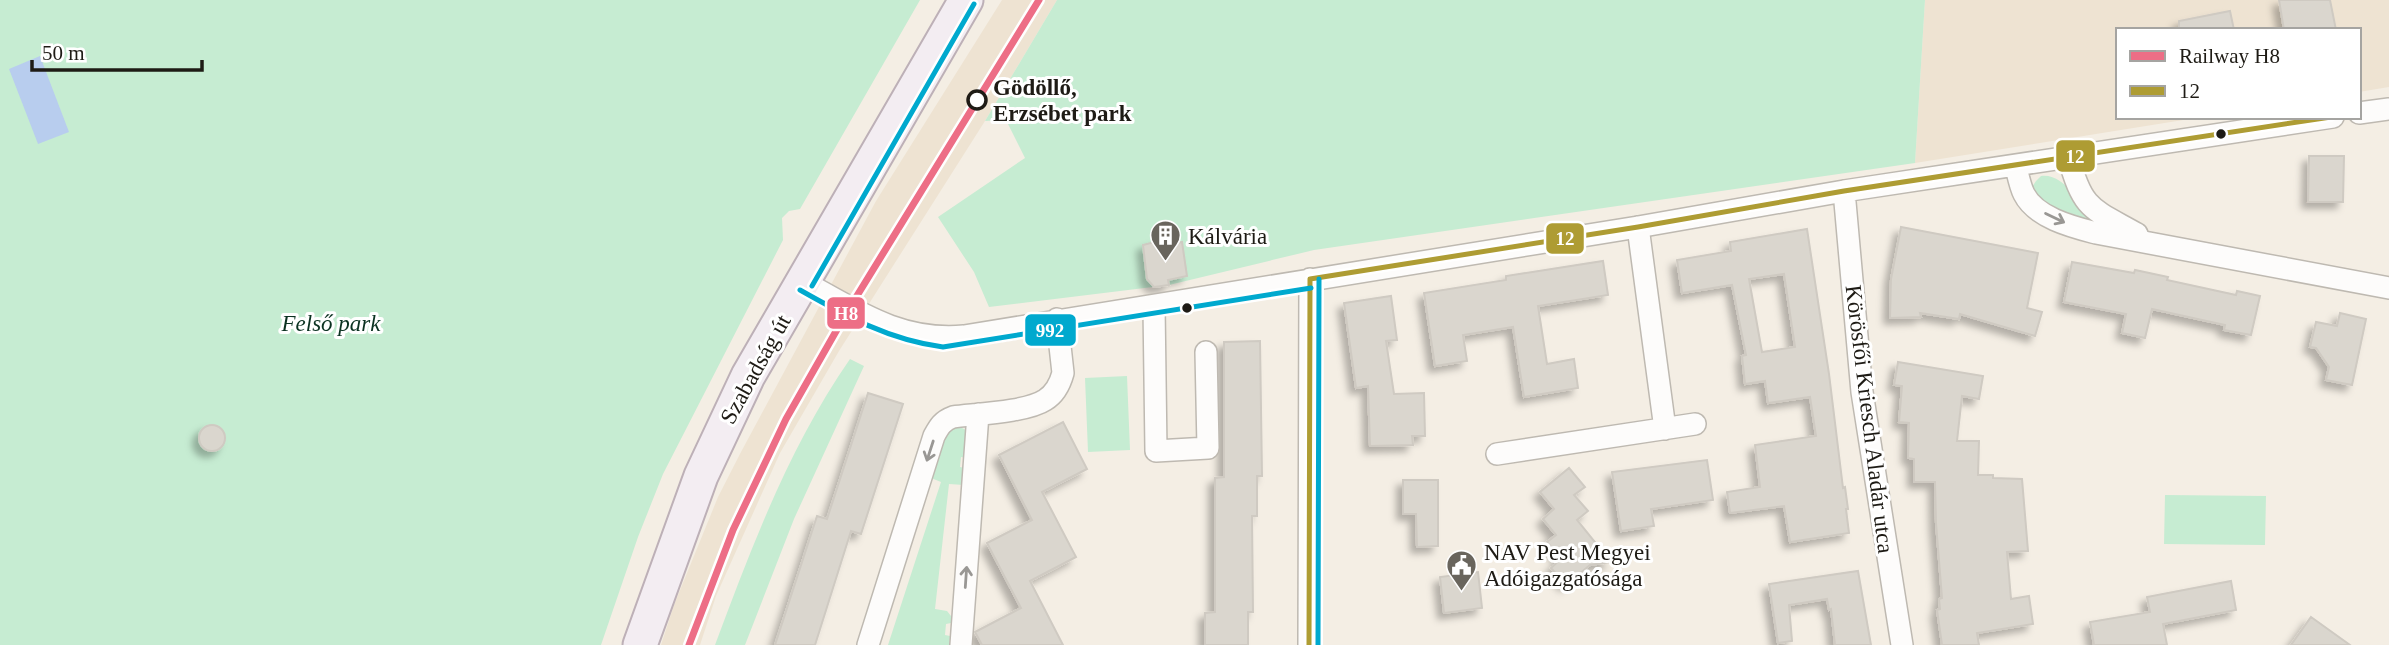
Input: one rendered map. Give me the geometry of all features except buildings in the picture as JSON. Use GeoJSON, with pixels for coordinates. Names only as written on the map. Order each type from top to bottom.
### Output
{"type":"FeatureCollection","features":[{"type":"Feature","properties":{"kind":"main road","name":"Szabadság út"},"geometry":{"type":"LineString","coordinates":[[640,645],[701,476],[748,376],[966,0]]}},
{"type":"Feature","properties":{"kind":"street"},"geometry":{"type":"LineString","coordinates":[[2361,113],[2389,109]]}},
{"type":"Feature","properties":{"kind":"street"},"geometry":{"type":"LineString","coordinates":[[804,282],[886,326],[918,335],[943,338],[964,336],[1844,191],[2320,119]]}},
{"type":"Feature","properties":{"kind":"street"},"geometry":{"type":"LineString","coordinates":[[2069,158],[2076,185],[2087,203],[2101,214],[2151,242]]}},
{"type":"Feature","properties":{"kind":"street"},"geometry":{"type":"LineString","coordinates":[[2016,167],[2023,194],[2044,213],[2072,226],[2096,233],[2389,288]]}},
{"type":"Feature","properties":{"kind":"street","name":"Körösfői Kriesch Aladár utca"},"geometry":{"type":"LineString","coordinates":[[1844,191],[1862,392],[1902,645]]}},
{"type":"Feature","properties":{"kind":"street"},"geometry":{"type":"LineString","coordinates":[[1638,227],[1665,429]]}},
{"type":"Feature","properties":{"kind":"street"},"geometry":{"type":"LineString","coordinates":[[1309,645],[1310,279]]}},
{"type":"Feature","properties":{"kind":"street"},"geometry":{"type":"LineString","coordinates":[[1154,306],[1156,451],[1208,448],[1206,352]]}},
{"type":"Feature","properties":{"kind":"street"},"geometry":{"type":"LineString","coordinates":[[868,645],[934,436],[947,419],[1031,406],[1043,402],[1056,390],[1063,373],[1057,319]]}},
{"type":"Feature","properties":{"kind":"street"},"geometry":{"type":"LineString","coordinates":[[961,645],[978,414]]}},
{"type":"Feature","properties":{"kind":"street"},"geometry":{"type":"LineString","coordinates":[[1497,454],[1695,424]]}},
{"type":"Feature","properties":{"kind":"shaded area"},"geometry":{"type":"Polygon","coordinates":[[[1002,0],[1057,0],[985,121],[839,351],[780,453],[716,596],[700,645],[661,645],[674,605],[718,497],[741,452],[876,201],[1002,0]]]}},
{"type":"Feature","properties":{"kind":"shaded area"},"geometry":{"type":"Polygon","coordinates":[[[1925,0],[2389,0],[2389,87],[2361,92],[2361,28],[2116,28],[2116,119],[2190,119],[1915,163],[1925,0]]]}},
{"type":"Feature","properties":{"kind":"green space","name":"Felső park"},"geometry":{"type":"Polygon","coordinates":[[[0,0],[920,0],[800,209],[789,211],[782,218],[783,240],[663,474],[601,645],[0,645],[0,0]]]}},
{"type":"Feature","properties":{"kind":"green space"},"geometry":{"type":"Polygon","coordinates":[[[1057,0],[1925,0],[1915,163],[1314,250],[1169,285],[989,307],[974,272],[938,217],[1025,158],[1006,120],[985,121],[1057,0]]]}},
{"type":"Feature","properties":{"kind":"green space"},"geometry":{"type":"Polygon","coordinates":[[[2041,176],[2050,176],[2065,185],[2095,222],[2070,216],[2040,202],[2032,187],[2041,176]]]}},
{"type":"Feature","properties":{"kind":"green space"},"geometry":{"type":"Polygon","coordinates":[[[850,359],[864,366],[794,519],[745,645],[715,645],[758,534],[790,462],[828,392],[850,359]]]}},
{"type":"Feature","properties":{"kind":"green space"},"geometry":{"type":"Polygon","coordinates":[[[1127,376],[1130,450],[1088,452],[1085,378],[1127,376]]]}},
{"type":"Feature","properties":{"kind":"green space"},"geometry":{"type":"Polygon","coordinates":[[[960,427],[966,430],[966,458],[961,457],[960,467],[965,468],[964,485],[949,484],[935,609],[947,611],[951,616],[951,623],[946,624],[945,635],[950,636],[949,645],[888,645],[941,482],[931,478],[939,447],[947,434],[960,427]]]}},
{"type":"Feature","properties":{"kind":"green space"},"geometry":{"type":"Polygon","coordinates":[[[2165,495],[2266,496],[2265,545],[2164,544],[2165,495]]]}},
{"type":"Feature","properties":{"kind":"water"},"geometry":{"type":"Polygon","coordinates":[[[40,56],[69,132],[38,144],[9,69],[40,56]]]}},
{"type":"Feature","properties":{"kind":"rail line","name":"H8"},"geometry":{"type":"LineString","coordinates":[[689,645],[733,530],[786,419],[847,312],[1039,0]]}},
{"type":"Feature","properties":{"kind":"transit line","name":"992"},"geometry":{"type":"LineString","coordinates":[[812,286],[974,4]]}},
{"type":"Feature","properties":{"kind":"transit line","name":"12"},"geometry":{"type":"LineString","coordinates":[[1310,279],[1844,191],[2318,119]]}},
{"type":"Feature","properties":{"kind":"transit line","name":"12"},"geometry":{"type":"LineString","coordinates":[[1309,645],[1310,279]]}},
{"type":"Feature","properties":{"kind":"transit line","name":"992"},"geometry":{"type":"LineString","coordinates":[[1318,645],[1319,279]]}},
{"type":"Feature","properties":{"kind":"transit line","name":"992"},"geometry":{"type":"LineString","coordinates":[[800,290],[851,318],[886,333],[943,347],[1311,288]]}},
{"type":"Feature","properties":{"kind":"place","name":"Gödöllő, Erzsébet park"},"geometry":{"type":"Point","coordinates":[977,100]}},
{"type":"Feature","properties":{"kind":"place","name":"Kálvária"},"geometry":{"type":"Point","coordinates":[1165,263]}},
{"type":"Feature","properties":{"kind":"place","name":"NAV Pest Megyei Adóigazgatósága"},"geometry":{"type":"Point","coordinates":[1461,592]}}]}
